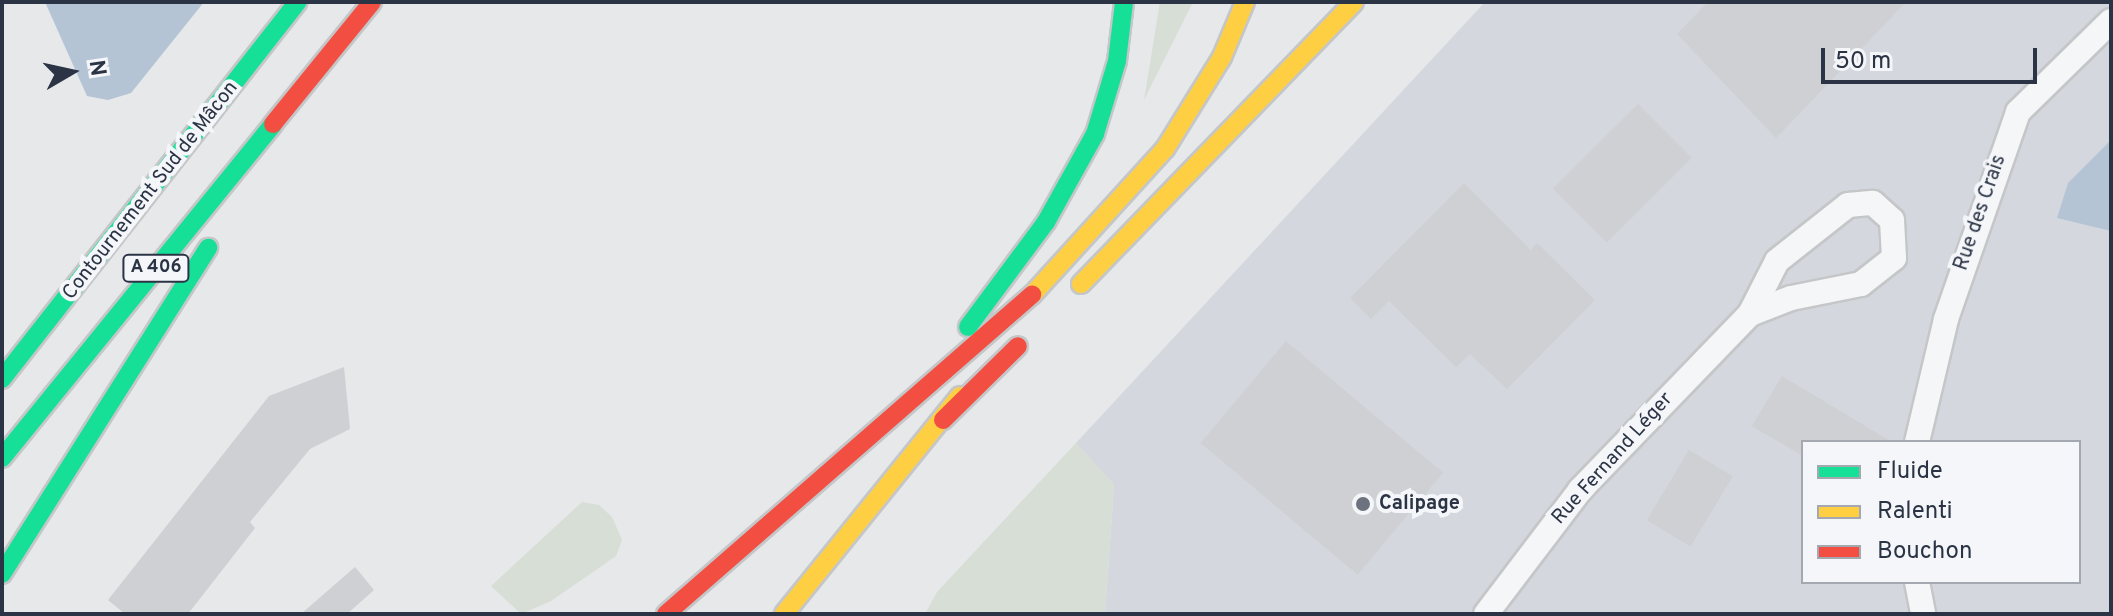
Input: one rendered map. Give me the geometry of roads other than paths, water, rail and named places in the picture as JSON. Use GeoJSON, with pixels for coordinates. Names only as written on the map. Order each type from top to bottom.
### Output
{"type":"FeatureCollection","features":[{"type":"Feature","properties":{"kind":"highway","name":"Contournement Sud de Mâcon"},"geometry":{"type":"LineString","coordinates":[[2,379],[298,2]]}},
{"type":"Feature","properties":{"kind":"highway","name":"A 406"},"geometry":{"type":"LineString","coordinates":[[2,458],[313,81],[372,2]]}},
{"type":"Feature","properties":{"kind":"highway"},"geometry":{"type":"LineString","coordinates":[[901,415],[1072,179],[1108,96],[1124,2]]}},
{"type":"Feature","properties":{"kind":"highway"},"geometry":{"type":"LineString","coordinates":[[666,614],[901,415],[1031,297],[1165,149],[1222,57],[1245,2]]}},
{"type":"Feature","properties":{"kind":"highway"},"geometry":{"type":"LineString","coordinates":[[1063,302],[1354,2]]}},
{"type":"Feature","properties":{"kind":"highway"},"geometry":{"type":"LineString","coordinates":[[275,156],[313,81]]}},
{"type":"Feature","properties":{"kind":"highway"},"geometry":{"type":"LineString","coordinates":[[2,348],[132,214]]}},
{"type":"Feature","properties":{"kind":"highway"},"geometry":{"type":"LineString","coordinates":[[2,574],[222,228]]}},
{"type":"Feature","properties":{"kind":"highway"},"geometry":{"type":"LineString","coordinates":[[784,614],[943,420],[1031,297]]}},
{"type":"Feature","properties":{"kind":"highway"},"geometry":{"type":"LineString","coordinates":[[943,420],[1029,336]]}},
{"type":"Feature","properties":{"kind":"street","name":"Rue des Crais"},"geometry":{"type":"LineString","coordinates":[[1918,440],[1959,276],[2018,112],[2111,21]]}},
{"type":"Feature","properties":{"kind":"street","name":"Rue Fernand Léger"},"geometry":{"type":"LineString","coordinates":[[1486,614],[1580,490],[1750,314],[1777,261],[1848,205],[1873,203],[1892,220],[1894,258],[1861,284],[1791,298],[1750,314]]}},
{"type":"Feature","properties":{"kind":"street"},"geometry":{"type":"LineString","coordinates":[[1917,584],[1923,614]]}},
{"type":"Feature","properties":{"kind":"water"},"geometry":{"type":"Polygon","coordinates":[[[45,2],[204,2],[131,93],[108,100],[87,96],[45,2]]]}},
{"type":"Feature","properties":{"kind":"water"},"geometry":{"type":"Polygon","coordinates":[[[2111,140],[2111,231],[2057,218],[2068,183],[2111,140]]]}},
{"type":"Feature","properties":{"kind":"place","name":"Calipage"},"geometry":{"type":"Point","coordinates":[1363,504]}}]}
